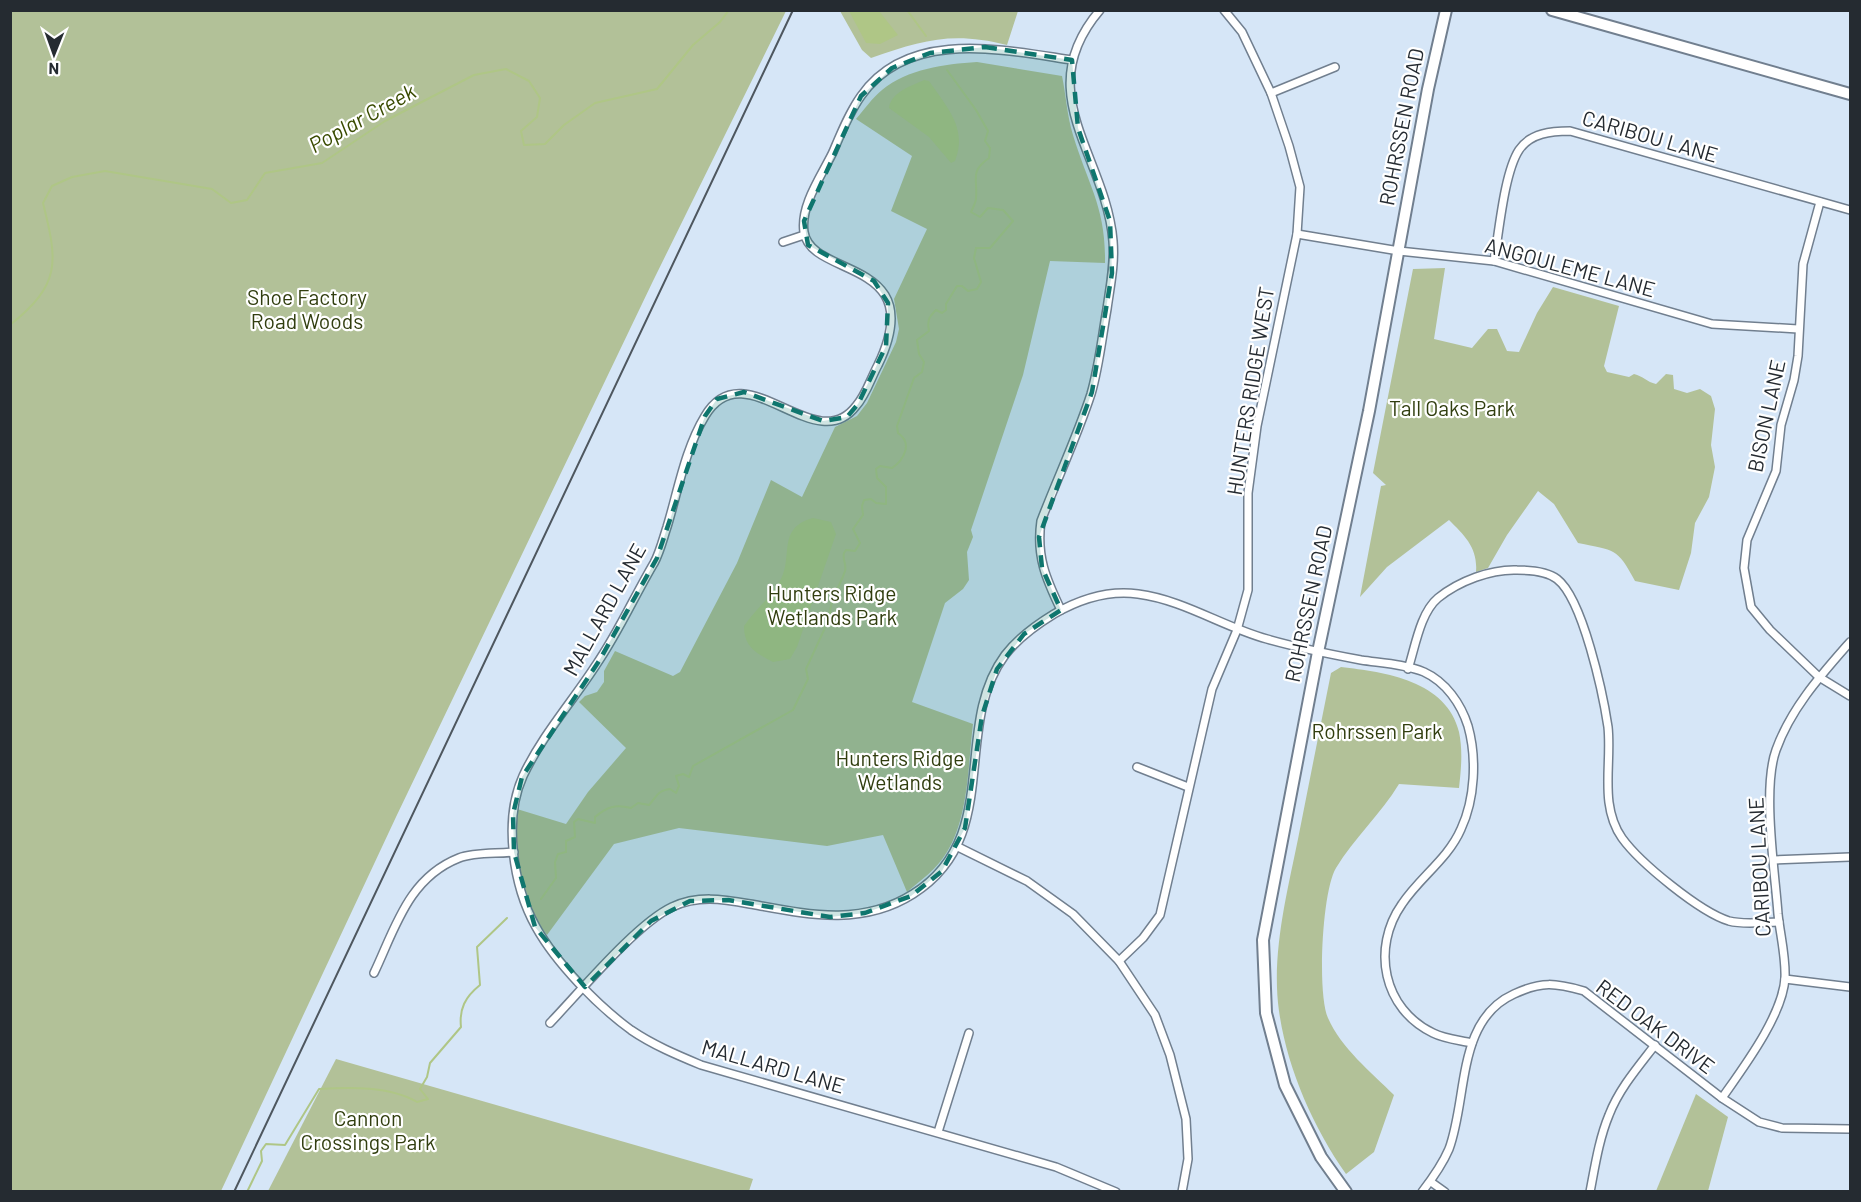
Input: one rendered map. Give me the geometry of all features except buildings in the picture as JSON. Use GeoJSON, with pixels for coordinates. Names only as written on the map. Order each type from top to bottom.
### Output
{"type":"FeatureCollection","features":[{"type":"Feature","properties":{"kind":"street"},"geometry":{"type":"LineString","coordinates":[[1061,610],[1042,568],[1039,537],[1041,521],[1092,392],[1112,273],[1113,243],[1105,197],[1078,128],[1069,69],[1079,40],[1100,10]]}},
{"type":"Feature","properties":{"kind":"street","name":"HUNTERS RIDGE WEST"},"geometry":{"type":"LineString","coordinates":[[1119,961],[1143,938],[1160,915],[1212,689],[1237,630],[1248,590],[1248,493],[1257,426],[1297,234],[1300,187],[1289,146],[1271,93],[1242,32],[1224,10]]}},
{"type":"Feature","properties":{"kind":"street","name":"ROHRSSEN ROAD"},"geometry":{"type":"LineString","coordinates":[[1346,1191],[1321,1157],[1285,1085],[1266,1013],[1263,940],[1318,652],[1369,411],[1446,10]]}},
{"type":"Feature","properties":{"kind":"street"},"geometry":{"type":"LineString","coordinates":[[1552,10],[1851,94]]}},
{"type":"Feature","properties":{"kind":"street"},"geometry":{"type":"LineString","coordinates":[[783,242],[804,235],[806,210],[851,113],[874,80],[892,68],[930,54],[966,46],[1072,60]]}},
{"type":"Feature","properties":{"kind":"street"},"geometry":{"type":"LineString","coordinates":[[1271,93],[1335,67]]}},
{"type":"Feature","properties":{"kind":"street","name":"CARIBOU LANE"},"geometry":{"type":"LineString","coordinates":[[1494,261],[1507,188],[1519,149],[1533,138],[1550,131],[1570,131],[1851,210]]}},
{"type":"Feature","properties":{"kind":"street","name":"BISON LANE"},"geometry":{"type":"LineString","coordinates":[[1820,202],[1803,264],[1797,364],[1781,425],[1776,471],[1747,540],[1744,568],[1751,607],[1770,630],[1819,677],[1851,696]]}},
{"type":"Feature","properties":{"kind":"street","name":"ANGOULEME LANE"},"geometry":{"type":"LineString","coordinates":[[1297,234],[1399,251],[1494,261],[1712,324],[1798,329]]}},
{"type":"Feature","properties":{"kind":"street","name":"MALLARD LANE"},"geometry":{"type":"LineString","coordinates":[[804,235],[808,245],[874,281],[888,303],[890,333],[886,346],[858,404],[847,417],[834,421],[807,417],[744,392],[728,394],[717,399],[695,437],[657,558],[599,661],[522,777],[513,814],[514,852],[522,892],[535,927],[585,987],[632,1031],[656,1045],[701,1065],[1056,1167],[1116,1191]]}},
{"type":"Feature","properties":{"kind":"street"},"geometry":{"type":"LineString","coordinates":[[1408,669],[1426,615],[1434,602],[1448,591],[1501,569],[1526,570],[1555,577],[1570,597],[1583,624],[1608,729],[1610,809],[1621,837],[1641,860],[1710,912],[1730,921],[1779,922]]}},
{"type":"Feature","properties":{"kind":"street"},"geometry":{"type":"LineString","coordinates":[[550,1023],[651,921],[674,906],[706,898],[830,917],[865,913],[911,896],[942,871],[958,847],[970,808],[982,716],[997,669],[1006,654],[1024,634],[1061,610],[1102,595],[1135,594],[1169,600],[1237,630],[1318,652],[1424,672],[1444,686],[1460,705],[1469,730],[1472,788],[1460,832],[1437,866],[1402,904],[1384,948],[1383,965],[1398,1004],[1412,1018],[1430,1032],[1472,1043]]}},
{"type":"Feature","properties":{"kind":"street","name":"CARIBOU LANE"},"geometry":{"type":"LineString","coordinates":[[1722,1098],[1754,1051],[1774,1013],[1785,979],[1770,804],[1775,752],[1791,716],[1819,677],[1851,642]]}},
{"type":"Feature","properties":{"kind":"street"},"geometry":{"type":"LineString","coordinates":[[1137,767],[1188,787]]}},
{"type":"Feature","properties":{"kind":"street"},"geometry":{"type":"LineString","coordinates":[[958,847],[1027,881],[1073,914],[1119,961],[1155,1014],[1170,1055],[1186,1119],[1188,1159],[1182,1191]]}},
{"type":"Feature","properties":{"kind":"street"},"geometry":{"type":"LineString","coordinates":[[374,974],[411,893],[438,869],[460,858],[514,852]]}},
{"type":"Feature","properties":{"kind":"street"},"geometry":{"type":"LineString","coordinates":[[1774,860],[1851,857]]}},
{"type":"Feature","properties":{"kind":"street"},"geometry":{"type":"LineString","coordinates":[[1785,979],[1851,987]]}},
{"type":"Feature","properties":{"kind":"street","name":"RED OAK DRIVE"},"geometry":{"type":"LineString","coordinates":[[1422,1191],[1431,1182],[1449,1148],[1472,1043],[1485,1015],[1505,998],[1534,984],[1557,984],[1584,991],[1722,1098],[1760,1122],[1782,1128],[1851,1129]]}},
{"type":"Feature","properties":{"kind":"street"},"geometry":{"type":"LineString","coordinates":[[938,1132],[969,1033]]}},
{"type":"Feature","properties":{"kind":"street"},"geometry":{"type":"LineString","coordinates":[[1590,1191],[1597,1153],[1609,1115],[1623,1088],[1655,1045]]}},
{"type":"Feature","properties":{"kind":"street"},"geometry":{"type":"LineString","coordinates":[[1431,1182],[1445,1191]]}},
{"type":"Feature","properties":{"kind":"highlighted area"},"geometry":{"type":"Polygon","coordinates":[[[985,47],[1072,60],[1078,128],[1110,221],[1112,273],[1092,392],[1039,537],[1042,568],[1061,610],[1024,634],[997,669],[982,716],[965,828],[942,871],[911,896],[865,913],[830,917],[728,900],[690,901],[651,921],[585,987],[535,927],[514,852],[513,814],[522,777],[599,661],[657,558],[705,416],[717,399],[744,392],[823,421],[847,417],[858,404],[886,346],[888,303],[874,281],[808,245],[804,221],[861,96],[892,68],[930,53],[985,47]]]}},
{"type":"Feature","properties":{"kind":"green space","name":"Shoe Factory Road Woods"},"geometry":{"type":"Polygon","coordinates":[[[10,11],[786,11],[653,281],[396,817],[221,1191],[11,1191],[10,11]]]}},
{"type":"Feature","properties":{"kind":"green space"},"geometry":{"type":"Polygon","coordinates":[[[840,11],[1018,11],[1007,45],[954,38],[922,42],[871,58],[862,50],[840,11]]]}},
{"type":"Feature","properties":{"kind":"green space","name":"Hunters Ridge Wetlands Park"},"geometry":{"type":"Polygon","coordinates":[[[977,62],[1062,76],[1071,128],[1103,226],[1105,263],[1050,261],[1023,375],[971,530],[973,537],[967,552],[969,580],[963,589],[945,603],[912,702],[973,724],[964,806],[954,838],[938,864],[907,892],[883,835],[827,846],[679,828],[614,844],[547,935],[532,909],[526,892],[516,839],[517,809],[566,824],[588,792],[626,748],[579,702],[585,696],[597,692],[604,682],[604,671],[615,651],[673,676],[680,672],[737,563],[771,480],[802,497],[835,427],[857,416],[867,403],[896,342],[899,329],[894,299],[927,229],[891,211],[912,156],[856,119],[878,93],[903,77],[939,66],[977,62]]]}},
{"type":"Feature","properties":{"kind":"green space","name":"Tall Oaks Park"},"geometry":{"type":"Polygon","coordinates":[[[1445,268],[1434,339],[1472,348],[1488,329],[1497,329],[1507,351],[1519,352],[1537,313],[1553,287],[1619,306],[1604,366],[1607,372],[1629,377],[1634,374],[1656,384],[1666,374],[1673,375],[1674,389],[1687,393],[1700,389],[1711,396],[1715,409],[1711,445],[1715,467],[1709,497],[1695,523],[1691,553],[1679,590],[1635,581],[1624,562],[1614,552],[1578,543],[1554,504],[1538,491],[1507,535],[1488,568],[1476,572],[1473,549],[1449,520],[1387,567],[1360,597],[1381,486],[1386,485],[1373,473],[1413,269],[1445,268]]]}},
{"type":"Feature","properties":{"kind":"green space","name":"Rohrssen Park"},"geometry":{"type":"Polygon","coordinates":[[[1341,667],[1395,676],[1428,690],[1442,701],[1452,715],[1459,732],[1461,753],[1459,788],[1399,784],[1343,857],[1331,880],[1324,919],[1322,966],[1328,1018],[1349,1049],[1394,1095],[1374,1152],[1346,1174],[1312,1117],[1295,1075],[1283,1032],[1277,990],[1281,924],[1289,881],[1331,673],[1341,667]]]}},
{"type":"Feature","properties":{"kind":"green space","name":"Cannon Crossings Park"},"geometry":{"type":"Polygon","coordinates":[[[336,1059],[753,1179],[749,1191],[268,1191],[336,1059]]]}},
{"type":"Feature","properties":{"kind":"green space"},"geometry":{"type":"Polygon","coordinates":[[[1696,1094],[1728,1117],[1708,1191],[1656,1191],[1696,1094]]]}},
{"type":"Feature","properties":{"kind":"shaded area"},"geometry":{"type":"Polygon","coordinates":[[[849,11],[879,11],[898,35],[880,44],[866,43],[849,11]]]}},
{"type":"Feature","properties":{"kind":"shaded area"},"geometry":{"type":"Polygon","coordinates":[[[924,80],[929,81],[949,109],[957,128],[958,149],[955,161],[951,163],[929,137],[889,108],[893,98],[898,94],[924,80]]]}},
{"type":"Feature","properties":{"kind":"shaded area"},"geometry":{"type":"Polygon","coordinates":[[[813,518],[831,522],[836,534],[797,647],[790,659],[773,662],[752,648],[746,639],[744,626],[780,581],[784,572],[790,536],[794,529],[813,518]]]}},
{"type":"Feature","properties":{"kind":"waterway","name":"Poplar Creek"},"geometry":{"type":"LineString","coordinates":[[10,325],[39,297],[47,284],[53,257],[43,203],[52,186],[72,177],[105,171],[212,189],[231,203],[247,200],[265,173],[322,163],[385,121],[474,75],[506,69],[529,81],[540,98],[537,117],[521,131],[524,145],[545,144],[564,125],[595,103],[657,89],[693,45],[720,22],[729,10]]}},
{"type":"Feature","properties":{"kind":"waterway"},"geometry":{"type":"LineString","coordinates":[[907,10],[926,36]]}},
{"type":"Feature","properties":{"kind":"waterway"},"geometry":{"type":"LineString","coordinates":[[541,899],[556,878],[555,862],[558,854],[566,852],[566,841],[575,837],[574,822],[578,819],[595,823],[595,817],[607,809],[616,806],[631,808],[638,803],[649,805],[662,791],[670,789],[676,793],[679,786],[676,776],[683,774],[689,777],[693,766],[793,710],[808,679],[806,669],[830,617],[833,599],[845,571],[844,553],[846,550],[855,551],[860,543],[853,529],[863,515],[864,500],[871,499],[876,503],[886,504],[886,487],[877,478],[876,469],[880,466],[892,468],[900,461],[905,451],[905,442],[898,433],[897,426],[914,378],[922,372],[924,362],[919,354],[917,340],[929,331],[928,321],[934,312],[936,310],[942,313],[946,310],[946,304],[957,286],[962,286],[968,291],[977,289],[981,282],[974,258],[976,248],[990,248],[1013,221],[1003,210],[988,208],[980,217],[971,212],[976,200],[977,172],[989,158],[990,148],[985,141],[988,131],[947,70]]}},
{"type":"Feature","properties":{"kind":"waterway"},"geometry":{"type":"LineString","coordinates":[[247,1192],[262,1161],[261,1151],[266,1144],[285,1145],[319,1089],[382,1090],[417,1102],[428,1099],[420,1089],[427,1077],[430,1063],[461,1027],[464,1004],[470,994],[480,985],[477,947],[507,918]]}},
{"type":"Feature","properties":{"kind":"railway"},"geometry":{"type":"LineString","coordinates":[[234,1192],[793,10]]}},
{"type":"Feature","properties":{"kind":"park label","name":"Hunters Ridge Wetlands"},"geometry":{"type":"Point","coordinates":[900,771]}}]}
